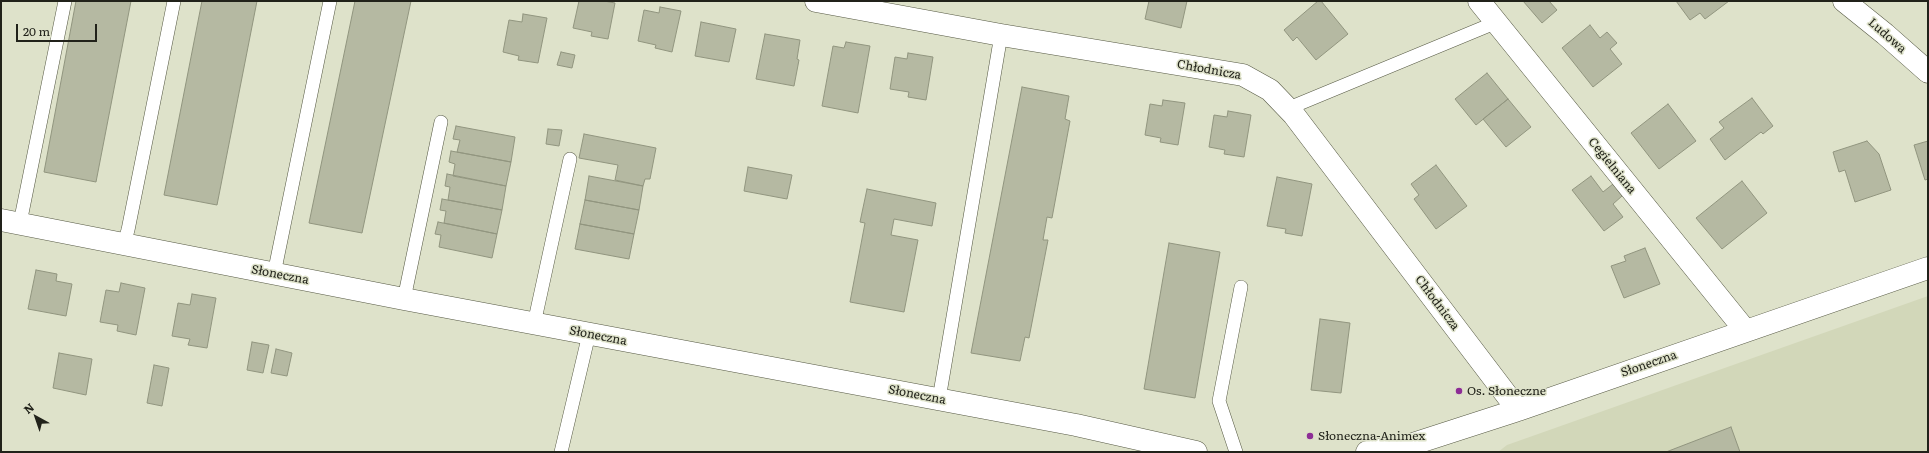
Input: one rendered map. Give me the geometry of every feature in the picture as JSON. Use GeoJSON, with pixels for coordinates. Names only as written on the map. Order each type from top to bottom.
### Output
{"type":"FeatureCollection","features":[{"type":"Feature","properties":{"kind":"street","name":"Chłodnicza"},"geometry":{"type":"LineString","coordinates":[[816,1],[1001,36],[1243,75],[1270,90],[1289,108],[1518,410]]}},
{"type":"Feature","properties":{"kind":"street","name":"Cegielniana"},"geometry":{"type":"LineString","coordinates":[[1479,1],[1745,330]]}},
{"type":"Feature","properties":{"kind":"street","name":"Ludowa"},"geometry":{"type":"LineString","coordinates":[[1844,1],[1885,34],[1928,72]]}},
{"type":"Feature","properties":{"kind":"street","name":"Słoneczna"},"geometry":{"type":"LineString","coordinates":[[10,222],[124,242],[274,274],[534,324],[939,399],[1076,426],[1196,452]]}},
{"type":"Feature","properties":{"kind":"street","name":"Słoneczna"},"geometry":{"type":"LineString","coordinates":[[1367,452],[1413,444],[1518,410],[1745,330],[1928,268]]}},
{"type":"Feature","properties":{"kind":"lane"},"geometry":{"type":"LineString","coordinates":[[10,222],[65,1]]}},
{"type":"Feature","properties":{"kind":"lane"},"geometry":{"type":"LineString","coordinates":[[124,242],[130,222],[174,1]]}},
{"type":"Feature","properties":{"kind":"lane"},"geometry":{"type":"LineString","coordinates":[[274,274],[330,1]]}},
{"type":"Feature","properties":{"kind":"lane"},"geometry":{"type":"LineString","coordinates":[[1289,108],[1496,22]]}},
{"type":"Feature","properties":{"kind":"lane"},"geometry":{"type":"LineString","coordinates":[[939,399],[1001,36]]}},
{"type":"Feature","properties":{"kind":"lane"},"geometry":{"type":"LineString","coordinates":[[404,299],[441,122]]}},
{"type":"Feature","properties":{"kind":"lane"},"geometry":{"type":"LineString","coordinates":[[534,324],[570,159]]}},
{"type":"Feature","properties":{"kind":"lane"},"geometry":{"type":"LineString","coordinates":[[1236,452],[1219,400],[1241,287]]}},
{"type":"Feature","properties":{"kind":"lane"},"geometry":{"type":"LineString","coordinates":[[561,452],[589,334]]}},
{"type":"Feature","properties":{"kind":"shaded area"},"geometry":{"type":"Polygon","coordinates":[[[1928,296],[1928,452],[1498,452],[1507,445],[1928,296]]]}},
{"type":"Feature","properties":{"kind":"building"},"geometry":{"type":"Polygon","coordinates":[[[76,1],[131,1],[96,182],[44,172],[76,1]]]}},
{"type":"Feature","properties":{"kind":"building"},"geometry":{"type":"Polygon","coordinates":[[[202,1],[257,1],[217,205],[164,195],[202,1]]]}},
{"type":"Feature","properties":{"kind":"building"},"geometry":{"type":"Polygon","coordinates":[[[355,1],[411,1],[362,233],[309,223],[355,1]]]}},
{"type":"Feature","properties":{"kind":"building"},"geometry":{"type":"Polygon","coordinates":[[[579,1],[604,1],[615,3],[608,39],[591,36],[592,32],[573,28],[579,1]]]}},
{"type":"Feature","properties":{"kind":"building"},"geometry":{"type":"Polygon","coordinates":[[[1149,1],[1187,1],[1181,28],[1145,19],[1149,1]]]}},
{"type":"Feature","properties":{"kind":"building"},"geometry":{"type":"Polygon","coordinates":[[[1318,1],[1321,1],[1348,34],[1316,60],[1297,37],[1293,41],[1284,30],[1318,1]]]}},
{"type":"Feature","properties":{"kind":"building"},"geometry":{"type":"Polygon","coordinates":[[[1523,1],[1549,1],[1557,10],[1542,23],[1523,1]]]}},
{"type":"Feature","properties":{"kind":"building"},"geometry":{"type":"Polygon","coordinates":[[[1676,1],[1729,1],[1705,19],[1700,13],[1690,20],[1676,1]]]}},
{"type":"Feature","properties":{"kind":"building"},"geometry":{"type":"Polygon","coordinates":[[[660,7],[681,11],[672,52],[655,48],[656,45],[638,41],[644,10],[659,13],[660,7]]]}},
{"type":"Feature","properties":{"kind":"building"},"geometry":{"type":"Polygon","coordinates":[[[523,14],[547,18],[538,63],[518,60],[519,56],[503,52],[509,20],[522,22],[523,14]]]}},
{"type":"Feature","properties":{"kind":"building"},"geometry":{"type":"Polygon","coordinates":[[[701,22],[736,29],[729,62],[695,56],[701,22]]]}},
{"type":"Feature","properties":{"kind":"building"},"geometry":{"type":"Polygon","coordinates":[[[1590,25],[1600,38],[1607,32],[1617,43],[1610,49],[1622,64],[1593,87],[1562,48],[1590,25]]]}},
{"type":"Feature","properties":{"kind":"building"},"geometry":{"type":"Polygon","coordinates":[[[765,34],[800,40],[797,59],[799,60],[794,86],[756,79],[765,34]]]}},
{"type":"Feature","properties":{"kind":"building"},"geometry":{"type":"Polygon","coordinates":[[[846,42],[870,46],[858,113],[822,106],[833,46],[844,48],[846,42]]]}},
{"type":"Feature","properties":{"kind":"building"},"geometry":{"type":"Polygon","coordinates":[[[561,52],[575,55],[572,68],[557,65],[561,52]]]}},
{"type":"Feature","properties":{"kind":"building"},"geometry":{"type":"Polygon","coordinates":[[[908,53],[933,57],[926,100],[908,97],[909,92],[890,89],[895,57],[907,59],[908,53]]]}},
{"type":"Feature","properties":{"kind":"building"},"geometry":{"type":"Polygon","coordinates":[[[1487,73],[1508,99],[1476,125],[1455,99],[1487,73]]]}},
{"type":"Feature","properties":{"kind":"building"},"geometry":{"type":"Polygon","coordinates":[[[1022,87],[1069,96],[1065,119],[1070,121],[1052,218],[1047,217],[1043,240],[1048,240],[1029,338],[1025,337],[1020,361],[971,353],[1022,87]]]}},
{"type":"Feature","properties":{"kind":"building"},"geometry":{"type":"Polygon","coordinates":[[[1752,98],[1773,126],[1763,134],[1761,132],[1725,160],[1710,139],[1724,128],[1719,122],[1752,98]]]}},
{"type":"Feature","properties":{"kind":"building"},"geometry":{"type":"Polygon","coordinates":[[[1508,99],[1531,127],[1506,147],[1483,119],[1508,99]]]}},
{"type":"Feature","properties":{"kind":"building"},"geometry":{"type":"Polygon","coordinates":[[[1163,100],[1185,103],[1178,145],[1160,142],[1161,138],[1145,135],[1150,104],[1162,106],[1163,100]]]}},
{"type":"Feature","properties":{"kind":"building"},"geometry":{"type":"Polygon","coordinates":[[[1668,104],[1696,141],[1659,169],[1631,133],[1668,104]]]}},
{"type":"Feature","properties":{"kind":"building"},"geometry":{"type":"Polygon","coordinates":[[[1228,111],[1251,115],[1244,157],[1224,154],[1225,150],[1209,147],[1214,115],[1227,117],[1228,111]]]}},
{"type":"Feature","properties":{"kind":"building"},"geometry":{"type":"Polygon","coordinates":[[[456,126],[515,137],[511,162],[457,152],[460,140],[453,139],[456,126]]]}},
{"type":"Feature","properties":{"kind":"building"},"geometry":{"type":"Polygon","coordinates":[[[548,129],[562,130],[559,146],[546,144],[548,129]]]}},
{"type":"Feature","properties":{"kind":"building"},"geometry":{"type":"Polygon","coordinates":[[[584,134],[656,148],[650,179],[645,179],[643,186],[615,180],[618,165],[579,158],[584,134]]]}},
{"type":"Feature","properties":{"kind":"building"},"geometry":{"type":"Polygon","coordinates":[[[1867,141],[1879,154],[1891,190],[1855,202],[1845,170],[1839,172],[1833,152],[1867,141]]]}},
{"type":"Feature","properties":{"kind":"building"},"geometry":{"type":"Polygon","coordinates":[[[1928,141],[1928,179],[1925,180],[1914,145],[1928,141]]]}},
{"type":"Feature","properties":{"kind":"building"},"geometry":{"type":"Polygon","coordinates":[[[451,151],[511,162],[506,186],[453,176],[455,164],[449,162],[451,151]]]}},
{"type":"Feature","properties":{"kind":"building"},"geometry":{"type":"Polygon","coordinates":[[[1436,165],[1467,206],[1436,229],[1414,199],[1419,195],[1411,184],[1436,165]]]}},
{"type":"Feature","properties":{"kind":"building"},"geometry":{"type":"Polygon","coordinates":[[[748,167],[792,175],[787,199],[744,191],[748,167]]]}},
{"type":"Feature","properties":{"kind":"building"},"geometry":{"type":"Polygon","coordinates":[[[447,174],[506,186],[502,210],[448,200],[450,187],[445,186],[447,174]]]}},
{"type":"Feature","properties":{"kind":"building"},"geometry":{"type":"Polygon","coordinates":[[[589,176],[643,186],[639,210],[585,200],[589,176]]]}},
{"type":"Feature","properties":{"kind":"building"},"geometry":{"type":"Polygon","coordinates":[[[1591,176],[1603,192],[1613,184],[1622,196],[1613,204],[1623,217],[1604,231],[1572,190],[1591,176]]]}},
{"type":"Feature","properties":{"kind":"building"},"geometry":{"type":"Polygon","coordinates":[[[1277,177],[1312,184],[1302,236],[1285,233],[1286,229],[1267,226],[1277,177]]]}},
{"type":"Feature","properties":{"kind":"building"},"geometry":{"type":"Polygon","coordinates":[[[1742,181],[1767,213],[1722,249],[1696,218],[1742,181]]]}},
{"type":"Feature","properties":{"kind":"building"},"geometry":{"type":"Polygon","coordinates":[[[867,189],[936,203],[932,226],[894,219],[891,235],[918,240],[904,312],[850,302],[865,223],[860,222],[867,189]]]}},
{"type":"Feature","properties":{"kind":"building"},"geometry":{"type":"Polygon","coordinates":[[[442,199],[502,210],[497,234],[444,223],[446,211],[440,210],[442,199]]]}},
{"type":"Feature","properties":{"kind":"building"},"geometry":{"type":"Polygon","coordinates":[[[585,200],[639,210],[634,234],[580,224],[585,200]]]}},
{"type":"Feature","properties":{"kind":"building"},"geometry":{"type":"Polygon","coordinates":[[[438,222],[497,234],[492,258],[439,247],[441,235],[435,234],[438,222]]]}},
{"type":"Feature","properties":{"kind":"building"},"geometry":{"type":"Polygon","coordinates":[[[580,224],[634,234],[629,259],[575,249],[580,224]]]}},
{"type":"Feature","properties":{"kind":"building"},"geometry":{"type":"Polygon","coordinates":[[[1169,243],[1220,252],[1195,398],[1144,389],[1169,243]]]}},
{"type":"Feature","properties":{"kind":"building"},"geometry":{"type":"Polygon","coordinates":[[[1645,248],[1660,284],[1624,298],[1611,266],[1626,261],[1624,256],[1645,248]]]}},
{"type":"Feature","properties":{"kind":"building"},"geometry":{"type":"Polygon","coordinates":[[[36,270],[57,274],[56,281],[72,284],[66,316],[28,309],[36,270]]]}},
{"type":"Feature","properties":{"kind":"building"},"geometry":{"type":"Polygon","coordinates":[[[121,283],[145,288],[136,335],[117,331],[118,325],[100,322],[106,290],[119,292],[121,283]]]}},
{"type":"Feature","properties":{"kind":"building"},"geometry":{"type":"Polygon","coordinates":[[[192,294],[216,298],[207,348],[188,345],[190,339],[172,336],[178,303],[190,305],[192,294]]]}},
{"type":"Feature","properties":{"kind":"building"},"geometry":{"type":"Polygon","coordinates":[[[1320,319],[1350,323],[1341,393],[1311,390],[1320,319]]]}},
{"type":"Feature","properties":{"kind":"building"},"geometry":{"type":"Polygon","coordinates":[[[252,342],[269,345],[263,373],[247,370],[252,342]]]}},
{"type":"Feature","properties":{"kind":"building"},"geometry":{"type":"Polygon","coordinates":[[[276,349],[292,353],[287,376],[271,373],[276,349]]]}},
{"type":"Feature","properties":{"kind":"building"},"geometry":{"type":"Polygon","coordinates":[[[59,353],[92,359],[86,395],[53,388],[59,353]]]}},
{"type":"Feature","properties":{"kind":"building"},"geometry":{"type":"Polygon","coordinates":[[[154,365],[169,368],[162,406],[147,403],[154,365]]]}},
{"type":"Feature","properties":{"kind":"building"},"geometry":{"type":"Polygon","coordinates":[[[1731,427],[1740,452],[1666,452],[1731,427]]]}},
{"type":"Feature","properties":{"kind":"place","name":"Os. Słoneczne"},"geometry":{"type":"Point","coordinates":[1459,391]}},
{"type":"Feature","properties":{"kind":"place","name":"Słoneczna-Animex"},"geometry":{"type":"Point","coordinates":[1310,436]}}]}
